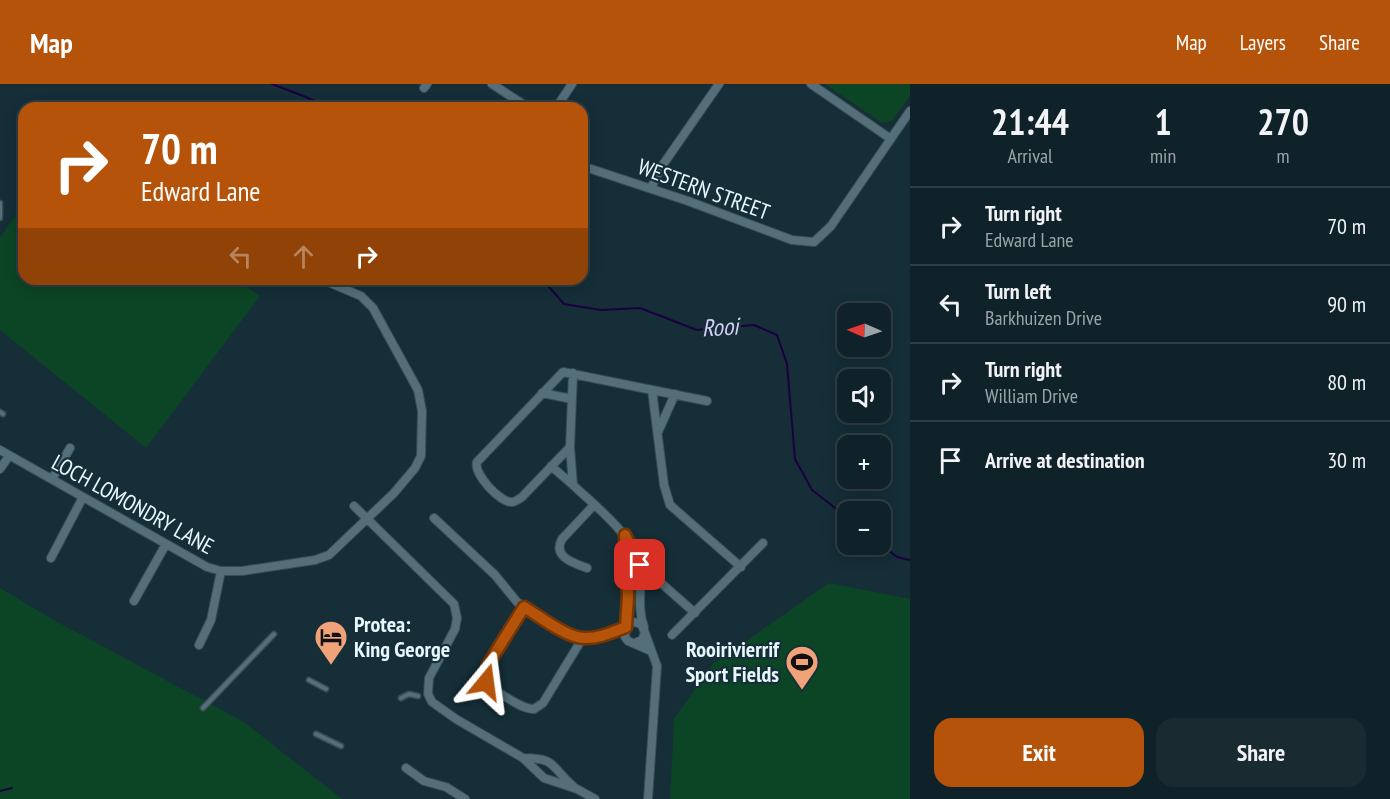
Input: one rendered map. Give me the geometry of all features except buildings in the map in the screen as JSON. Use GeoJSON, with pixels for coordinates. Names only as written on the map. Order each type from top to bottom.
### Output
{"type":"FeatureCollection","features":[{"type":"Feature","properties":{"kind":"street"},"geometry":{"type":"LineString","coordinates":[[492,84],[520,102]]}},
{"type":"Feature","properties":{"kind":"street"},"geometry":{"type":"LineString","coordinates":[[560,102],[572,84]]}},
{"type":"Feature","properties":{"kind":"street"},"geometry":{"type":"LineString","coordinates":[[651,188],[662,166],[719,84]]}},
{"type":"Feature","properties":{"kind":"street"},"geometry":{"type":"LineString","coordinates":[[811,84],[891,139],[910,111]]}},
{"type":"Feature","properties":{"kind":"street","name":"WESTERN STREET"},"geometry":{"type":"LineString","coordinates":[[588,168],[651,188],[792,240],[814,242],[831,226],[891,139]]}},
{"type":"Feature","properties":{"kind":"street","name":"LOCH LOMONDRY LANE"},"geometry":{"type":"LineString","coordinates":[[0,450],[207,567],[221,571],[242,571],[322,558],[334,550],[406,480],[421,456],[422,411],[418,390],[373,309],[361,296],[335,285]]}},
{"type":"Feature","properties":{"kind":"street"},"geometry":{"type":"LineString","coordinates":[[570,447],[522,497],[514,502],[506,501],[492,489],[477,474],[475,466],[561,373],[573,373],[707,401]]}},
{"type":"Feature","properties":{"kind":"street"},"geometry":{"type":"LineString","coordinates":[[573,373],[570,447],[573,485]]}},
{"type":"Feature","properties":{"kind":"street"},"geometry":{"type":"LineString","coordinates":[[652,390],[664,485],[670,505],[741,567]]}},
{"type":"Feature","properties":{"kind":"street"},"geometry":{"type":"LineString","coordinates":[[542,393],[572,399]]}},
{"type":"Feature","properties":{"kind":"street"},"geometry":{"type":"LineString","coordinates":[[657,434],[675,394]]}},
{"type":"Feature","properties":{"kind":"street"},"geometry":{"type":"LineString","coordinates":[[52,479],[70,448]]}},
{"type":"Feature","properties":{"kind":"street"},"geometry":{"type":"LineString","coordinates":[[0,470],[9,456]]}},
{"type":"Feature","properties":{"kind":"street"},"geometry":{"type":"LineString","coordinates":[[551,466],[625,535],[638,561],[641,574],[639,609],[657,666],[648,799]]}},
{"type":"Feature","properties":{"kind":"street"},"geometry":{"type":"LineString","coordinates":[[51,558],[83,497]]}},
{"type":"Feature","properties":{"kind":"street"},"geometry":{"type":"LineString","coordinates":[[587,568],[565,558],[559,552],[559,545],[594,505]]}},
{"type":"Feature","properties":{"kind":"street"},"geometry":{"type":"LineString","coordinates":[[354,506],[454,604],[455,629],[429,678],[428,694],[432,702],[456,719],[523,758],[544,778],[577,789],[595,799]]}},
{"type":"Feature","properties":{"kind":"street"},"geometry":{"type":"LineString","coordinates":[[434,518],[495,575],[509,595],[524,607],[563,630],[582,639],[612,633],[636,622],[645,630]]}},
{"type":"Feature","properties":{"kind":"street"},"geometry":{"type":"LineString","coordinates":[[625,535],[628,579],[627,626],[624,633],[626,639]]}},
{"type":"Feature","properties":{"kind":"street"},"geometry":{"type":"LineString","coordinates":[[672,635],[763,543]]}},
{"type":"Feature","properties":{"kind":"street"},"geometry":{"type":"LineString","coordinates":[[134,601],[166,544]]}},
{"type":"Feature","properties":{"kind":"street"},"geometry":{"type":"LineString","coordinates":[[200,645],[211,620],[221,571]]}},
{"type":"Feature","properties":{"kind":"street"},"geometry":{"type":"LineString","coordinates":[[628,579],[647,573],[652,575],[695,613]]}},
{"type":"Feature","properties":{"kind":"street"},"geometry":{"type":"LineString","coordinates":[[524,607],[489,663],[485,677],[486,682],[493,689],[525,707],[534,709],[543,703],[582,639]]}},
{"type":"Feature","properties":{"kind":"street"},"geometry":{"type":"LineString","coordinates":[[635,643],[642,640],[645,630]]}},
{"type":"Feature","properties":{"kind":"street"},"geometry":{"type":"LineString","coordinates":[[612,633],[651,651]]}},
{"type":"Feature","properties":{"kind":"street"},"geometry":{"type":"LineString","coordinates":[[523,758],[539,758],[552,762],[577,789]]}},
{"type":"Feature","properties":{"kind":"street"},"geometry":{"type":"LineString","coordinates":[[406,768],[424,781],[447,787],[465,799]]}},
{"type":"Feature","properties":{"kind":"lane"},"geometry":{"type":"LineString","coordinates":[[0,203],[0,218]]}},
{"type":"Feature","properties":{"kind":"lane"},"geometry":{"type":"LineString","coordinates":[[203,708],[274,634]]}},
{"type":"Feature","properties":{"kind":"lane"},"geometry":{"type":"LineString","coordinates":[[309,680],[326,689]]}},
{"type":"Feature","properties":{"kind":"lane"},"geometry":{"type":"LineString","coordinates":[[401,698],[409,694],[418,696]]}},
{"type":"Feature","properties":{"kind":"lane"},"geometry":{"type":"LineString","coordinates":[[316,734],[341,746]]}},
{"type":"Feature","properties":{"kind":"green space"},"geometry":{"type":"Polygon","coordinates":[[[825,84],[910,84],[910,96],[892,121],[882,123],[825,84]]]}},
{"type":"Feature","properties":{"kind":"green space"},"geometry":{"type":"Polygon","coordinates":[[[18,212],[18,285],[244,285],[260,296],[146,448],[0,330],[0,237],[18,212]]]}},
{"type":"Feature","properties":{"kind":"green space","name":"Rooirivierrif Sport Fields"},"geometry":{"type":"Polygon","coordinates":[[[829,583],[910,599],[910,799],[670,799],[674,719],[713,664],[829,583]]]}},
{"type":"Feature","properties":{"kind":"green space"},"geometry":{"type":"Polygon","coordinates":[[[0,588],[52,619],[244,722],[342,799],[0,799],[0,588]]]}},
{"type":"Feature","properties":{"kind":"waterway","name":"Rooi"},"geometry":{"type":"LineString","coordinates":[[272,84],[316,102]]}},
{"type":"Feature","properties":{"kind":"waterway","name":"Rooi"},"geometry":{"type":"LineString","coordinates":[[547,285],[564,304],[601,310],[640,308],[697,330],[754,325],[777,335],[787,364],[795,459],[812,490],[837,509]]}},
{"type":"Feature","properties":{"kind":"waterway","name":"Rooi"},"geometry":{"type":"LineString","coordinates":[[891,552],[897,557],[910,560]]}},
{"type":"Feature","properties":{"kind":"waterway"},"geometry":{"type":"LineString","coordinates":[[0,791],[12,788]]}},
{"type":"Feature","properties":{"kind":"place","name":"Protea: King George"},"geometry":{"type":"Point","coordinates":[331,666]}},
{"type":"Feature","properties":{"kind":"place","name":"Rooirivierrif Sport Fields"},"geometry":{"type":"Point","coordinates":[802,691]}},
{"type":"Feature","properties":{"kind":"route"},"geometry":{"type":"LineString","coordinates":[[486,682],[486,670],[489,663],[524,607],[582,639],[612,633],[626,627],[628,625],[628,596],[625,535],[640,565]]}}]}
